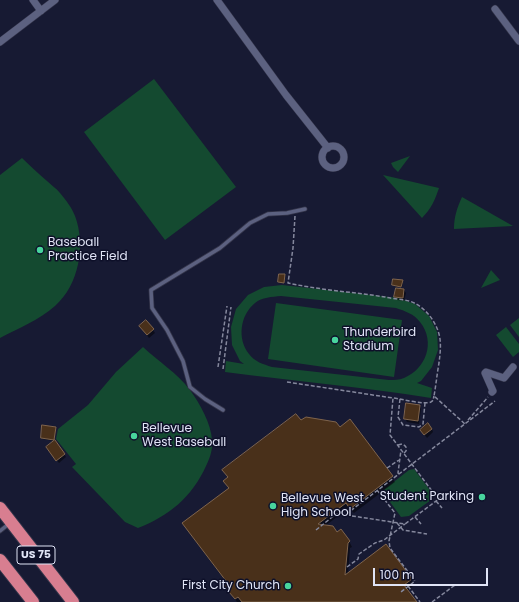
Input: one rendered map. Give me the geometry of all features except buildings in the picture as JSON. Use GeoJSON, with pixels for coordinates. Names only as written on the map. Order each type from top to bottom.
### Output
{"type":"FeatureCollection","features":[{"type":"Feature","properties":{"kind":"highway","name":"US 75"},"geometry":{"type":"LineString","coordinates":[[0,508],[73,602]]}},
{"type":"Feature","properties":{"kind":"highway","name":"US 75"},"geometry":{"type":"LineString","coordinates":[[0,560],[33,602]]}},
{"type":"Feature","properties":{"kind":"street"},"geometry":{"type":"LineString","coordinates":[[33,0],[41,10]]}},
{"type":"Feature","properties":{"kind":"street"},"geometry":{"type":"LineString","coordinates":[[0,42],[55,0]]}},
{"type":"Feature","properties":{"kind":"street"},"geometry":{"type":"LineString","coordinates":[[217,0],[286,95],[328,148]]}},
{"type":"Feature","properties":{"kind":"street"},"geometry":{"type":"LineString","coordinates":[[495,10],[519,41]]}},
{"type":"Feature","properties":{"kind":"street"},"geometry":{"type":"LineString","coordinates":[[492,392],[494,391],[485,373],[486,372],[504,378],[513,367]]}},
{"type":"Feature","properties":{"kind":"lane"},"geometry":{"type":"LineString","coordinates":[[223,410],[205,399],[190,387],[183,361],[167,330],[152,308],[151,290],[220,248],[250,223],[268,214],[287,213],[305,209]]}},
{"type":"Feature","properties":{"kind":"lane"},"geometry":{"type":"LineString","coordinates":[[0,531],[11,523]]}},
{"type":"Feature","properties":{"kind":"path"},"geometry":{"type":"LineString","coordinates":[[287,382],[425,403],[431,402],[434,396],[440,350],[440,338],[433,320],[419,306],[409,301],[288,283],[293,248],[295,211]]}},
{"type":"Feature","properties":{"kind":"path"},"geometry":{"type":"LineString","coordinates":[[218,367],[227,306]]}},
{"type":"Feature","properties":{"kind":"path"},"geometry":{"type":"LineString","coordinates":[[223,369],[231,307]]}},
{"type":"Feature","properties":{"kind":"path"},"geometry":{"type":"LineString","coordinates":[[468,422],[470,417],[492,392]]}},
{"type":"Feature","properties":{"kind":"path"},"geometry":{"type":"LineString","coordinates":[[434,396],[465,424]]}},
{"type":"Feature","properties":{"kind":"path"},"geometry":{"type":"LineString","coordinates":[[393,398],[390,435],[442,508]]}},
{"type":"Feature","properties":{"kind":"path"},"geometry":{"type":"LineString","coordinates":[[400,399],[398,417],[403,425],[419,427],[423,424],[425,403]]}},
{"type":"Feature","properties":{"kind":"path"},"geometry":{"type":"LineString","coordinates":[[345,515],[495,401]]}},
{"type":"Feature","properties":{"kind":"path"},"geometry":{"type":"LineString","coordinates":[[398,446],[402,444],[406,447],[406,452],[404,454]]}},
{"type":"Feature","properties":{"kind":"path"},"geometry":{"type":"LineString","coordinates":[[399,474],[401,450]]}},
{"type":"Feature","properties":{"kind":"path"},"geometry":{"type":"LineString","coordinates":[[387,468],[400,459]]}},
{"type":"Feature","properties":{"kind":"path"},"geometry":{"type":"LineString","coordinates":[[377,490],[394,513],[389,541],[390,548],[415,581],[401,592]]}},
{"type":"Feature","properties":{"kind":"path"},"geometry":{"type":"LineString","coordinates":[[347,567],[358,559],[359,554],[375,542],[384,540],[390,536],[447,493]]}},
{"type":"Feature","properties":{"kind":"path"},"geometry":{"type":"LineString","coordinates":[[316,530],[336,514],[406,524]]}},
{"type":"Feature","properties":{"kind":"path"},"geometry":{"type":"LineString","coordinates":[[415,517],[421,524]]}},
{"type":"Feature","properties":{"kind":"path"},"geometry":{"type":"LineString","coordinates":[[397,523],[403,530],[427,534]]}},
{"type":"Feature","properties":{"kind":"path"},"geometry":{"type":"LineString","coordinates":[[432,602],[455,585]]}},
{"type":"Feature","properties":{"kind":"path"},"geometry":{"type":"LineString","coordinates":[[408,586],[420,602]]}},
{"type":"Feature","properties":{"kind":"green space"},"geometry":{"type":"Polygon","coordinates":[[[154,79],[236,187],[165,240],[84,132],[154,79]]]}},
{"type":"Feature","properties":{"kind":"green space"},"geometry":{"type":"Polygon","coordinates":[[[410,156],[398,172],[391,163],[410,156]]]}},
{"type":"Feature","properties":{"kind":"green space","name":"Baseball Practice Field"},"geometry":{"type":"Polygon","coordinates":[[[22,158],[57,190],[71,207],[78,227],[80,252],[75,276],[70,287],[55,306],[29,324],[0,338],[0,175],[22,158]]]}},
{"type":"Feature","properties":{"kind":"green space"},"geometry":{"type":"Polygon","coordinates":[[[383,175],[439,188],[432,204],[422,218],[383,175]]]}},
{"type":"Feature","properties":{"kind":"green space"},"geometry":{"type":"Polygon","coordinates":[[[462,197],[513,226],[454,229],[456,213],[462,197]]]}},
{"type":"Feature","properties":{"kind":"green space"},"geometry":{"type":"Polygon","coordinates":[[[491,270],[500,280],[481,288],[491,270]]]}},
{"type":"Feature","properties":{"kind":"green space"},"geometry":{"type":"Polygon","coordinates":[[[282,285],[398,298],[415,304],[429,316],[437,332],[438,350],[432,367],[421,381],[417,383],[432,388],[431,398],[225,372],[226,361],[244,364],[240,361],[232,345],[231,327],[236,309],[248,295],[264,287],[282,285]],[[281,296],[267,298],[255,303],[246,314],[242,327],[243,341],[245,348],[254,359],[272,367],[389,380],[400,379],[412,374],[418,368],[423,362],[428,346],[425,330],[418,319],[409,313],[396,308],[281,296]]]}},
{"type":"Feature","properties":{"kind":"green space","name":"Thunderbird Stadium"},"geometry":{"type":"Polygon","coordinates":[[[276,303],[402,320],[394,377],[268,359],[276,303]]]}},
{"type":"Feature","properties":{"kind":"green space"},"geometry":{"type":"Polygon","coordinates":[[[519,318],[519,337],[510,325],[519,318]]]}},
{"type":"Feature","properties":{"kind":"green space"},"geometry":{"type":"Polygon","coordinates":[[[506,327],[519,344],[519,352],[513,357],[496,335],[506,327]]]}},
{"type":"Feature","properties":{"kind":"green space","name":"Bellevue West Baseball"},"geometry":{"type":"Polygon","coordinates":[[[143,347],[190,390],[201,407],[210,427],[212,443],[209,460],[194,487],[187,496],[160,518],[138,528],[125,522],[72,467],[76,464],[56,439],[58,429],[88,405],[116,372],[143,347]]]}},
{"type":"Feature","properties":{"kind":"green space"},"geometry":{"type":"Polygon","coordinates":[[[414,469],[432,493],[431,500],[409,516],[401,517],[382,491],[409,470],[414,469]]]}},
{"type":"Feature","properties":{"kind":"place","name":"Baseball Practice Field"},"geometry":{"type":"Point","coordinates":[40,250]}},
{"type":"Feature","properties":{"kind":"place","name":"Thunderbird Stadium"},"geometry":{"type":"Point","coordinates":[335,340]}},
{"type":"Feature","properties":{"kind":"place","name":"Bellevue West Baseball"},"geometry":{"type":"Point","coordinates":[134,436]}},
{"type":"Feature","properties":{"kind":"place","name":"Student Parking"},"geometry":{"type":"Point","coordinates":[482,497]}},
{"type":"Feature","properties":{"kind":"place","name":"Bellevue West High School"},"geometry":{"type":"Point","coordinates":[273,506]}},
{"type":"Feature","properties":{"kind":"place","name":"First City Church"},"geometry":{"type":"Point","coordinates":[288,586]}}]}
